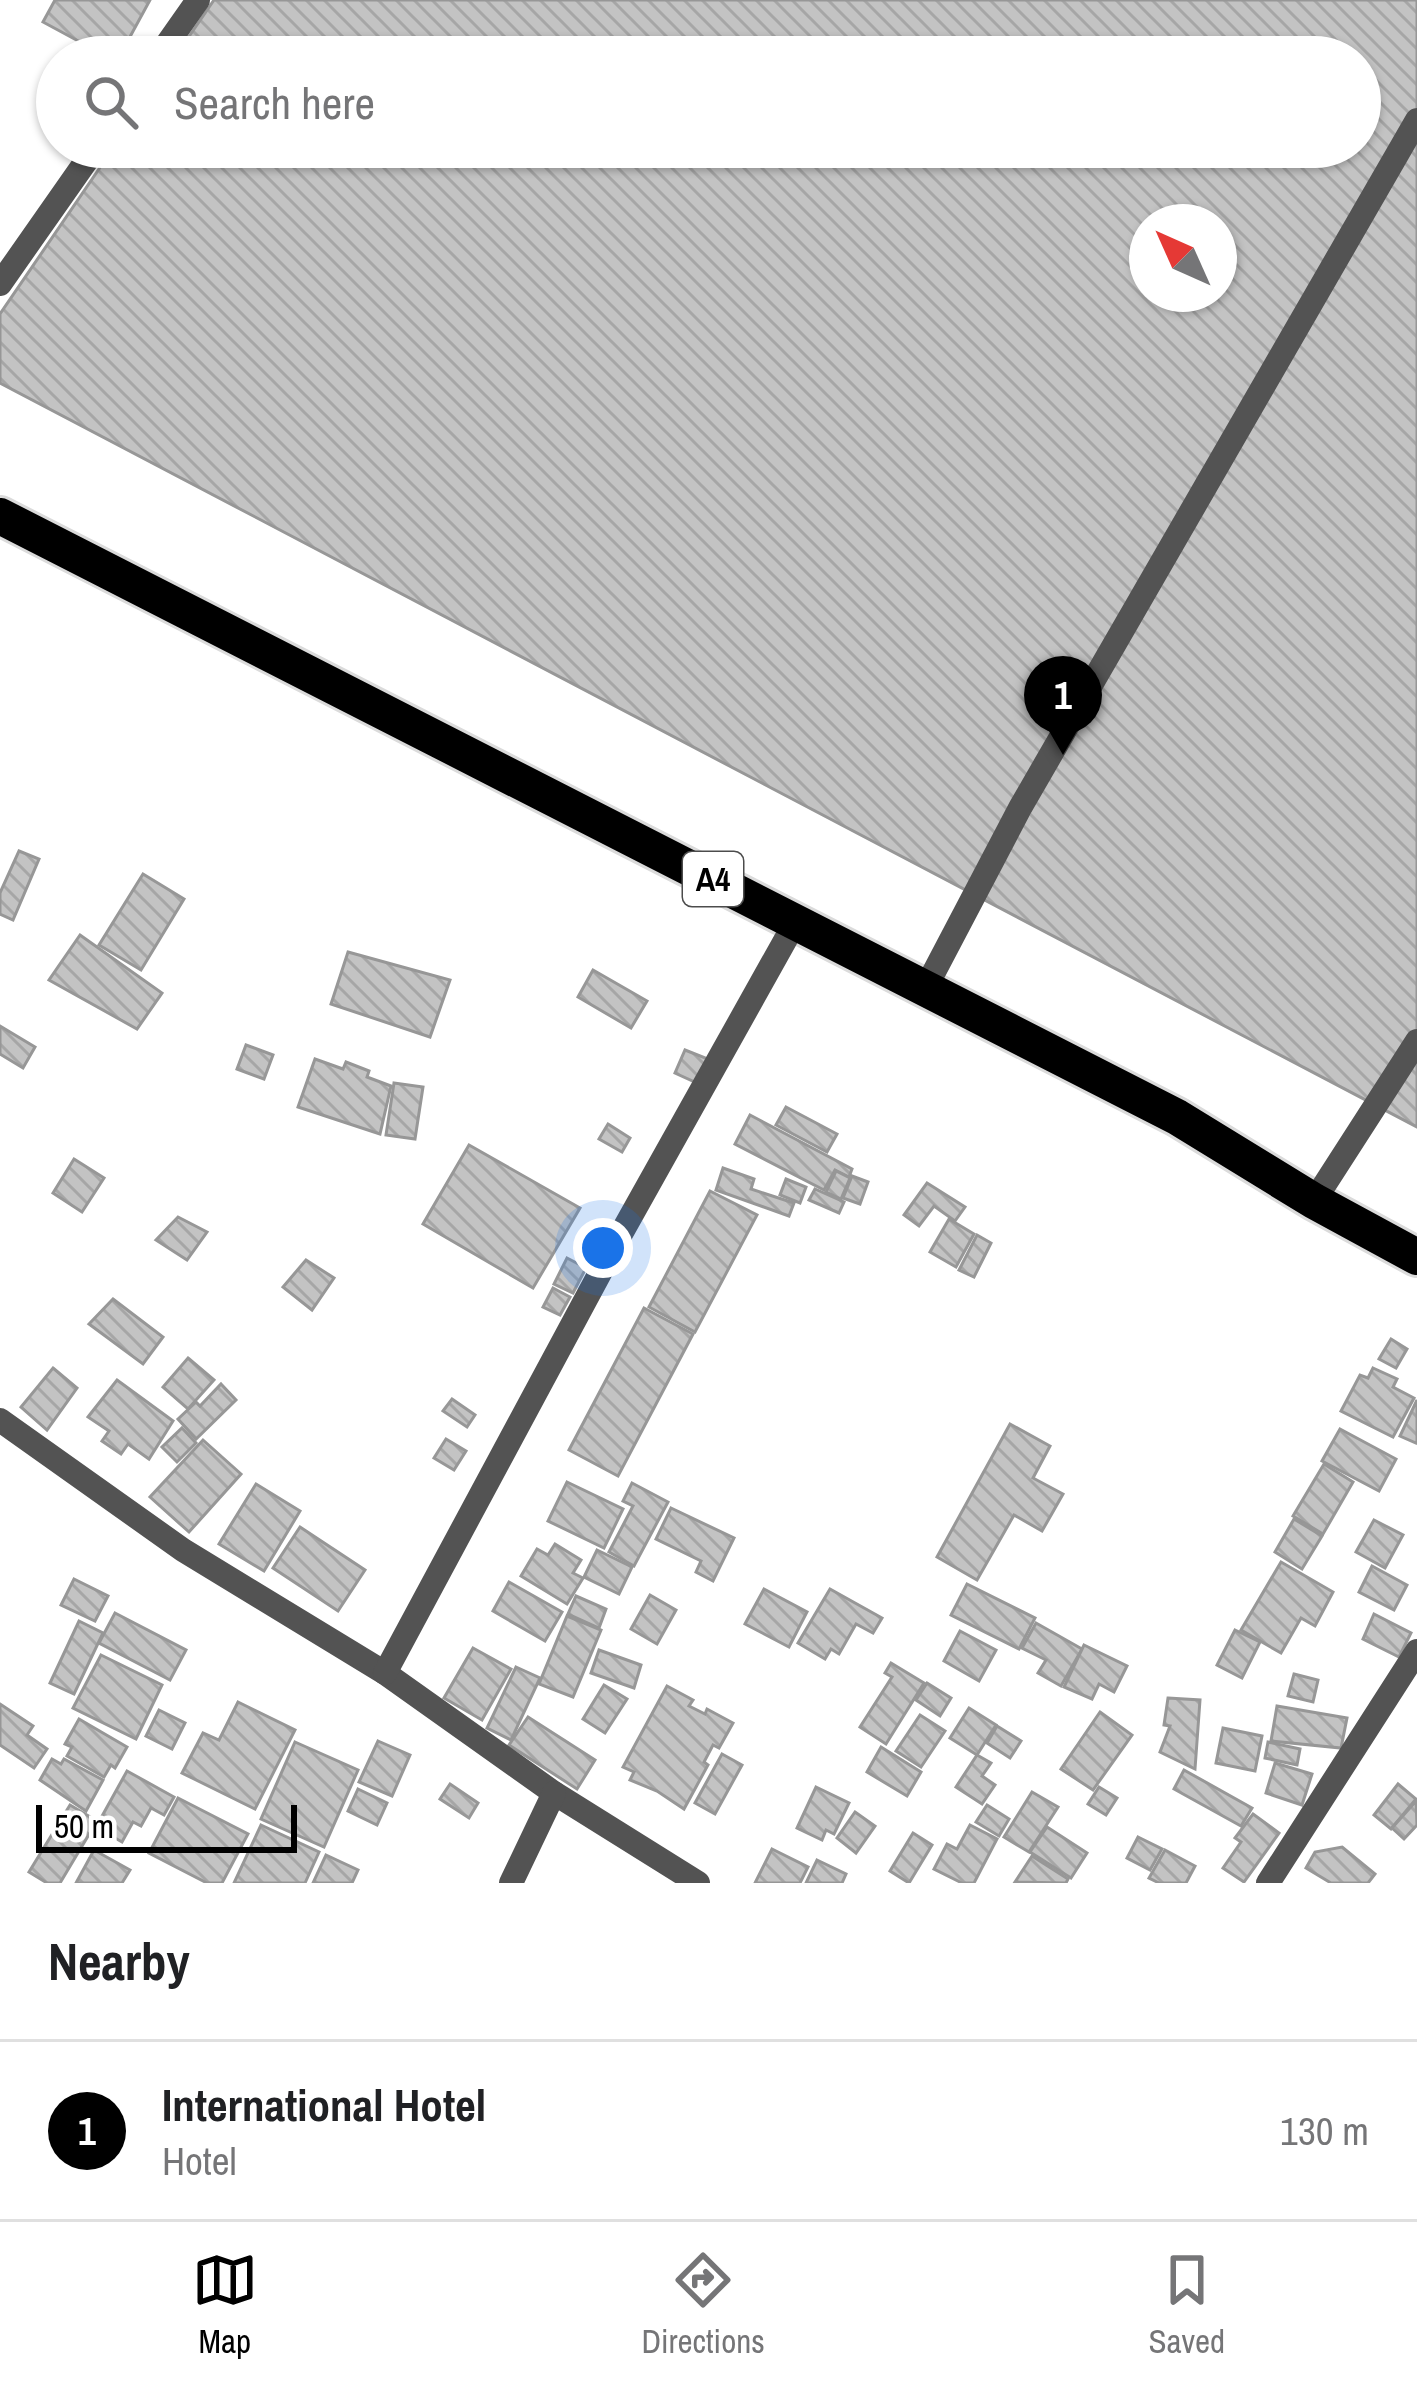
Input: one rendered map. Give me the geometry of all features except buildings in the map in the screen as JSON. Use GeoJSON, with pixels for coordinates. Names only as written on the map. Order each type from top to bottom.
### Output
{"type":"FeatureCollection","features":[{"type":"Feature","properties":{"kind":"highway","name":"A4"},"geometry":{"type":"LineString","coordinates":[[0,516],[1178,1117],[1314,1202],[1417,1257]]}},
{"type":"Feature","properties":{"kind":"street"},"geometry":{"type":"LineString","coordinates":[[173,36],[198,0]]}},
{"type":"Feature","properties":{"kind":"street"},"geometry":{"type":"LineString","coordinates":[[924,991],[1020,808],[1417,120]]}},
{"type":"Feature","properties":{"kind":"street"},"geometry":{"type":"LineString","coordinates":[[0,284],[81,168]]}},
{"type":"Feature","properties":{"kind":"street"},"geometry":{"type":"LineString","coordinates":[[385,1673],[796,921]]}},
{"type":"Feature","properties":{"kind":"street"},"geometry":{"type":"LineString","coordinates":[[1314,1202],[1417,1041]]}},
{"type":"Feature","properties":{"kind":"street"},"geometry":{"type":"LineString","coordinates":[[0,1420],[183,1550],[385,1673],[554,1793],[698,1883]]}},
{"type":"Feature","properties":{"kind":"street"},"geometry":{"type":"LineString","coordinates":[[1268,1883],[1417,1652]]}},
{"type":"Feature","properties":{"kind":"street"},"geometry":{"type":"LineString","coordinates":[[511,1883],[554,1793]]}},
{"type":"Feature","properties":{"kind":"place","name":"International Hotel"},"geometry":{"type":"Point","coordinates":[1063,755]}}]}
